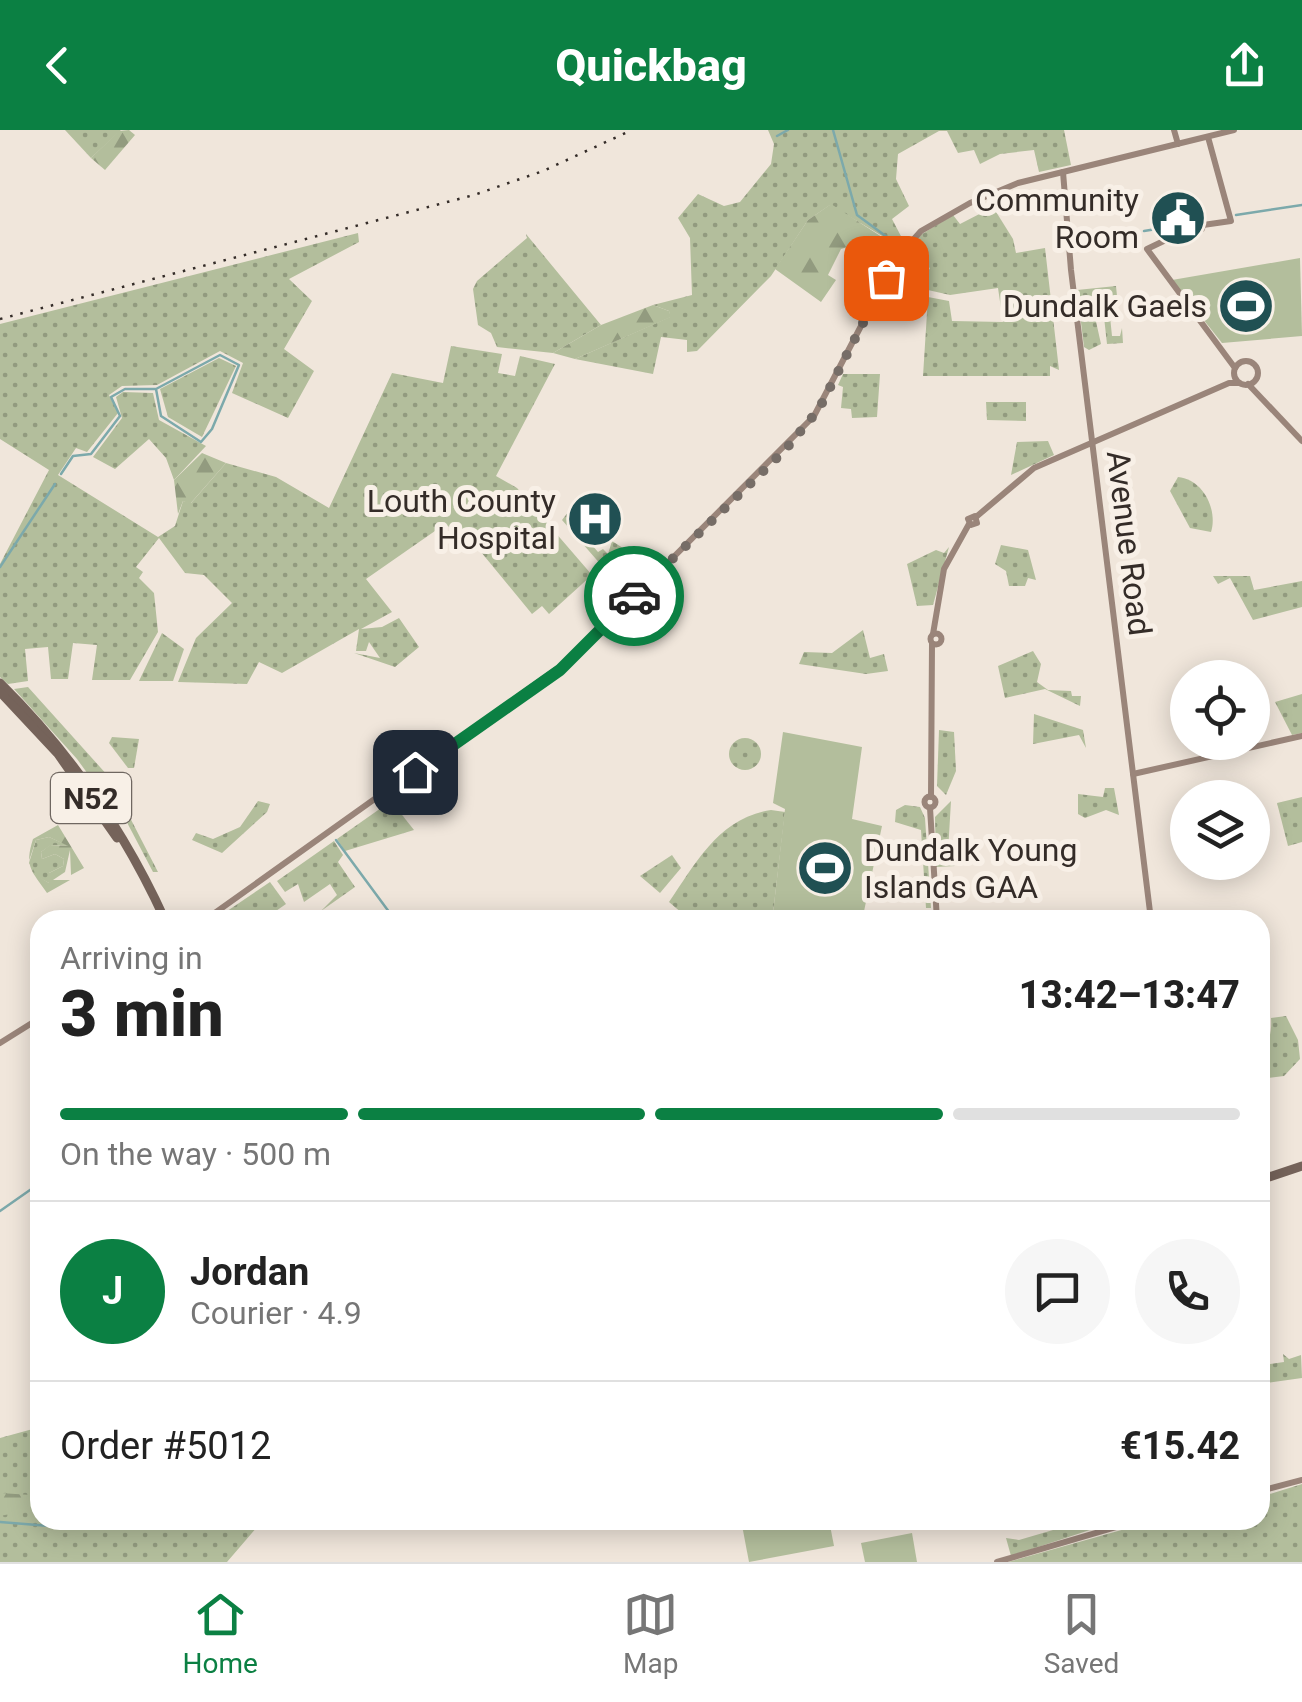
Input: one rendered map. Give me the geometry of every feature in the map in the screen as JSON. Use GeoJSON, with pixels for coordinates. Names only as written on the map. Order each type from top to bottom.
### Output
{"type":"FeatureCollection","features":[{"type":"Feature","properties":{"kind":"main road"},"geometry":{"type":"LineString","coordinates":[[1174,130],[1178,144]]}},
{"type":"Feature","properties":{"kind":"main road"},"geometry":{"type":"LineString","coordinates":[[219,910],[570,662],[796,438],[824,402],[896,259],[921,231],[994,192],[1234,130]]}},
{"type":"Feature","properties":{"kind":"main road"},"geometry":{"type":"LineString","coordinates":[[1208,137],[1231,221],[1199,227],[1147,249],[1235,372],[1252,382],[1302,441]]}},
{"type":"Feature","properties":{"kind":"main road"},"geometry":{"type":"LineString","coordinates":[[1064,183],[1073,170]]}},
{"type":"Feature","properties":{"kind":"main road","name":"Avenue Road"},"geometry":{"type":"LineString","coordinates":[[1063,172],[1150,910]]}},
{"type":"Feature","properties":{"kind":"main road"},"geometry":{"type":"LineString","coordinates":[[1158,265],[1161,240]]}},
{"type":"Feature","properties":{"kind":"main road"},"geometry":{"type":"LineString","coordinates":[[936,910],[930,808],[925,802],[931,797],[934,655],[944,569],[973,521],[1024,474],[1235,372],[1255,366],[1252,382]]}},
{"type":"Feature","properties":{"kind":"main road","name":"N52"},"geometry":{"type":"LineString","coordinates":[[0,683],[92,787],[160,910]]}},
{"type":"Feature","properties":{"kind":"main road","name":"N52"},"geometry":{"type":"LineString","coordinates":[[0,692],[90,796],[158,910]]}},
{"type":"Feature","properties":{"kind":"main road"},"geometry":{"type":"LineString","coordinates":[[1133,774],[1302,736]]}},
{"type":"Feature","properties":{"kind":"main road"},"geometry":{"type":"LineString","coordinates":[[0,1043],[30,1024]]}},
{"type":"Feature","properties":{"kind":"main road"},"geometry":{"type":"LineString","coordinates":[[1270,1177],[1302,1166]]}},
{"type":"Feature","properties":{"kind":"main road"},"geometry":{"type":"LineString","coordinates":[[1270,1488],[1302,1480]]}},
{"type":"Feature","properties":{"kind":"main road"},"geometry":{"type":"LineString","coordinates":[[996,1562],[1106,1530]]}},
{"type":"Feature","properties":{"kind":"green space"},"geometry":{"type":"Polygon","coordinates":[[[65,130],[121,130],[91,158],[65,130]]]}},
{"type":"Feature","properties":{"kind":"green space"},"geometry":{"type":"Polygon","coordinates":[[[129,130],[135,135],[105,170],[91,158],[119,131],[129,130]]]}},
{"type":"Feature","properties":{"kind":"green space"},"geometry":{"type":"Polygon","coordinates":[[[768,130],[1064,130],[1071,165],[1039,172],[1034,150],[1000,154],[980,164],[974,150],[958,153],[947,131],[939,131],[898,154],[896,179],[909,206],[892,219],[903,240],[899,246],[830,205],[808,220],[771,276],[697,351],[687,352],[687,340],[661,337],[653,374],[575,359],[670,317],[669,311],[653,305],[692,295],[690,238],[678,218],[698,194],[724,206],[740,202],[771,164],[774,144],[768,130]]]}},
{"type":"Feature","properties":{"kind":"green space"},"geometry":{"type":"Polygon","coordinates":[[[831,204],[882,237],[841,249],[828,275],[836,280],[821,302],[775,269],[808,220],[831,204]]]}},
{"type":"Feature","properties":{"kind":"green space"},"geometry":{"type":"Polygon","coordinates":[[[993,207],[1013,239],[1016,253],[1045,248],[1059,370],[1050,366],[1050,376],[923,376],[928,297],[949,301],[952,321],[1003,322],[998,288],[950,295],[919,288],[930,268],[904,254],[922,234],[953,215],[960,224],[993,207]]]}},
{"type":"Feature","properties":{"kind":"green space"},"geometry":{"type":"Polygon","coordinates":[[[358,233],[359,242],[289,279],[312,301],[284,349],[314,371],[288,418],[232,393],[243,363],[220,351],[157,385],[122,386],[109,395],[118,413],[87,452],[76,448],[58,475],[158,537],[175,526],[183,501],[191,503],[226,463],[276,477],[329,508],[392,373],[443,383],[451,346],[502,354],[498,373],[515,376],[520,356],[555,364],[496,476],[517,488],[592,575],[549,614],[542,606],[532,614],[476,546],[445,524],[366,579],[392,612],[361,629],[382,627],[399,618],[419,647],[395,667],[354,653],[380,658],[369,642],[366,651],[356,651],[359,629],[282,673],[259,662],[247,684],[178,682],[196,638],[232,603],[204,575],[185,573],[159,538],[136,567],[143,572],[139,578],[154,593],[158,632],[130,680],[92,680],[97,645],[73,643],[68,679],[51,679],[48,647],[25,649],[28,681],[8,684],[0,677],[0,564],[49,470],[0,439],[0,324],[358,233]]]}},
{"type":"Feature","properties":{"kind":"green space"},"geometry":{"type":"Polygon","coordinates":[[[526,234],[601,325],[553,353],[497,347],[491,333],[478,325],[473,289],[477,281],[527,238],[526,234]]]}},
{"type":"Feature","properties":{"kind":"green space","name":"Dundalk Gaels"},"geometry":{"type":"Polygon","coordinates":[[[1300,258],[1302,336],[1222,343],[1172,280],[1300,258]]]}},
{"type":"Feature","properties":{"kind":"green space"},"geometry":{"type":"Polygon","coordinates":[[[1116,286],[1117,296],[1108,297],[1112,336],[1120,336],[1122,328],[1123,343],[1107,344],[1104,317],[1095,317],[1101,344],[1089,350],[1084,347],[1077,290],[1116,286]]]}},
{"type":"Feature","properties":{"kind":"green space"},"geometry":{"type":"Polygon","coordinates":[[[653,305],[669,311],[671,317],[575,359],[553,353],[601,325],[653,305]]]}},
{"type":"Feature","properties":{"kind":"green space"},"geometry":{"type":"Polygon","coordinates":[[[219,358],[236,366],[202,437],[168,417],[160,389],[219,358]]]}},
{"type":"Feature","properties":{"kind":"green space"},"geometry":{"type":"Polygon","coordinates":[[[843,374],[880,374],[877,417],[852,418],[851,409],[841,408],[843,387],[838,385],[843,374]]]}},
{"type":"Feature","properties":{"kind":"green space"},"geometry":{"type":"Polygon","coordinates":[[[123,392],[153,393],[159,420],[206,446],[174,480],[166,458],[149,439],[115,469],[93,457],[122,418],[116,397],[123,392]]]}},
{"type":"Feature","properties":{"kind":"green space"},"geometry":{"type":"Polygon","coordinates":[[[986,402],[1026,402],[1026,421],[987,420],[986,402]]]}},
{"type":"Feature","properties":{"kind":"green space"},"geometry":{"type":"Polygon","coordinates":[[[1048,441],[1054,455],[1011,475],[1017,442],[1048,441]]]}},
{"type":"Feature","properties":{"kind":"green space"},"geometry":{"type":"Polygon","coordinates":[[[202,453],[226,463],[190,504],[183,501],[178,514],[174,480],[202,453]]]}},
{"type":"Feature","properties":{"kind":"green space"},"geometry":{"type":"Polygon","coordinates":[[[1178,477],[1195,483],[1206,497],[1212,514],[1211,532],[1190,528],[1170,491],[1178,477]]]}},
{"type":"Feature","properties":{"kind":"green space"},"geometry":{"type":"Polygon","coordinates":[[[569,511],[567,516],[598,552],[603,549],[608,554],[612,541],[623,548],[631,546],[602,566],[562,520],[569,511]]]}},
{"type":"Feature","properties":{"kind":"green space"},"geometry":{"type":"Polygon","coordinates":[[[1001,545],[1028,550],[1036,580],[1028,578],[1025,586],[1009,586],[1006,571],[995,564],[1001,545]]]}},
{"type":"Feature","properties":{"kind":"green space"},"geometry":{"type":"Polygon","coordinates":[[[949,547],[933,605],[917,606],[907,564],[936,550],[944,553],[949,547]]]}},
{"type":"Feature","properties":{"kind":"green space"},"geometry":{"type":"Polygon","coordinates":[[[1213,576],[1250,576],[1254,590],[1302,581],[1302,607],[1253,620],[1230,578],[1218,584],[1213,576]]]}},
{"type":"Feature","properties":{"kind":"green space"},"geometry":{"type":"Polygon","coordinates":[[[863,630],[870,658],[884,654],[888,671],[866,674],[799,664],[804,652],[832,653],[863,630]]]}},
{"type":"Feature","properties":{"kind":"green space"},"geometry":{"type":"Polygon","coordinates":[[[162,633],[184,649],[173,681],[139,681],[162,633]]]}},
{"type":"Feature","properties":{"kind":"green space"},"geometry":{"type":"Polygon","coordinates":[[[1033,651],[1041,664],[1037,682],[1048,690],[1071,691],[1072,696],[1081,696],[1080,706],[1045,689],[1005,698],[998,666],[1033,651]]]}},
{"type":"Feature","properties":{"kind":"green space"},"geometry":{"type":"Polygon","coordinates":[[[28,687],[109,777],[158,872],[153,872],[121,811],[114,810],[77,759],[14,689],[28,687]]]}},
{"type":"Feature","properties":{"kind":"green space"},"geometry":{"type":"Polygon","coordinates":[[[1302,694],[1302,733],[1292,735],[1275,702],[1302,694]]]}},
{"type":"Feature","properties":{"kind":"green space"},"geometry":{"type":"Polygon","coordinates":[[[1034,714],[1083,730],[1086,748],[1079,735],[1033,744],[1034,714]]]}},
{"type":"Feature","properties":{"kind":"green space"},"geometry":{"type":"Polygon","coordinates":[[[939,730],[954,732],[956,771],[946,795],[937,786],[939,730]]]}},
{"type":"Feature","properties":{"kind":"green space"},"geometry":{"type":"Polygon","coordinates":[[[783,732],[862,747],[852,819],[882,826],[864,910],[773,910],[785,809],[773,803],[783,732]]]}},
{"type":"Feature","properties":{"kind":"green space"},"geometry":{"type":"Polygon","coordinates":[[[112,737],[139,739],[134,768],[128,768],[109,743],[112,737]]]}},
{"type":"Feature","properties":{"kind":"green space"},"geometry":{"type":"Polygon","coordinates":[[[745,738],[756,743],[761,754],[756,765],[745,770],[734,765],[729,754],[734,743],[745,738]]]}},
{"type":"Feature","properties":{"kind":"green space"},"geometry":{"type":"Polygon","coordinates":[[[1105,788],[1114,788],[1119,815],[1106,810],[1085,818],[1078,814],[1078,794],[1103,797],[1105,788]]]}},
{"type":"Feature","properties":{"kind":"green space"},"geometry":{"type":"Polygon","coordinates":[[[1302,797],[1302,842],[1288,846],[1277,803],[1302,797]]]}},
{"type":"Feature","properties":{"kind":"green space"},"geometry":{"type":"Polygon","coordinates":[[[258,801],[270,804],[267,812],[222,853],[192,840],[196,833],[213,839],[240,827],[258,801]]]}},
{"type":"Feature","properties":{"kind":"green space"},"geometry":{"type":"Polygon","coordinates":[[[391,801],[414,830],[345,851],[337,839],[391,801]]]}},
{"type":"Feature","properties":{"kind":"green space"},"geometry":{"type":"Polygon","coordinates":[[[951,801],[948,852],[941,856],[955,866],[936,867],[935,817],[951,801]]]}},
{"type":"Feature","properties":{"kind":"green space"},"geometry":{"type":"Polygon","coordinates":[[[905,805],[920,807],[925,818],[931,908],[926,908],[921,830],[895,822],[896,810],[905,805]]]}},
{"type":"Feature","properties":{"kind":"green space"},"geometry":{"type":"Polygon","coordinates":[[[771,810],[785,812],[773,910],[678,910],[669,902],[711,844],[737,822],[771,810]]]}},
{"type":"Feature","properties":{"kind":"green space"},"geometry":{"type":"Polygon","coordinates":[[[58,825],[84,868],[71,875],[70,850],[65,872],[53,880],[70,880],[47,893],[34,874],[29,862],[36,875],[49,883],[49,873],[63,866],[64,859],[55,854],[42,859],[41,852],[50,845],[68,846],[49,837],[36,840],[29,860],[33,839],[58,825]]]}},
{"type":"Feature","properties":{"kind":"green space"},"geometry":{"type":"Polygon","coordinates":[[[49,837],[69,846],[51,845],[41,852],[42,859],[55,854],[64,859],[63,866],[49,873],[49,883],[36,876],[29,863],[36,840],[49,837]]]}},
{"type":"Feature","properties":{"kind":"green space"},"geometry":{"type":"Polygon","coordinates":[[[334,841],[343,855],[338,862],[355,887],[322,910],[337,895],[330,884],[304,902],[298,884],[285,892],[277,881],[334,841]]]}},
{"type":"Feature","properties":{"kind":"green space"},"geometry":{"type":"Polygon","coordinates":[[[672,855],[681,868],[660,893],[640,876],[672,855]]]}},
{"type":"Feature","properties":{"kind":"green space"},"geometry":{"type":"Polygon","coordinates":[[[270,882],[286,904],[277,910],[229,910],[270,882]]]}},
{"type":"Feature","properties":{"kind":"green space"},"geometry":{"type":"Polygon","coordinates":[[[1286,1016],[1298,1040],[1300,1059],[1284,1076],[1270,1078],[1270,1034],[1271,1018],[1286,1016]]]}},
{"type":"Feature","properties":{"kind":"green space"},"geometry":{"type":"Polygon","coordinates":[[[1283,1354],[1289,1359],[1301,1355],[1302,1378],[1270,1382],[1270,1364],[1284,1362],[1283,1354]]]}},
{"type":"Feature","properties":{"kind":"green space"},"geometry":{"type":"Polygon","coordinates":[[[30,1430],[30,1530],[254,1530],[227,1562],[0,1562],[0,1438],[30,1430]]]}},
{"type":"Feature","properties":{"kind":"green space"},"geometry":{"type":"Polygon","coordinates":[[[1302,1484],[1302,1562],[1008,1562],[1122,1530],[1270,1530],[1270,1494],[1302,1484]]]}},
{"type":"Feature","properties":{"kind":"green space"},"geometry":{"type":"Polygon","coordinates":[[[0,1493],[30,1495],[30,1510],[0,1516],[0,1493]]]}},
{"type":"Feature","properties":{"kind":"green space"},"geometry":{"type":"Polygon","coordinates":[[[743,1530],[831,1530],[834,1546],[749,1562],[743,1530]]]}},
{"type":"Feature","properties":{"kind":"green space"},"geometry":{"type":"Polygon","coordinates":[[[1053,1530],[1090,1530],[1011,1556],[1006,1538],[1019,1540],[1053,1530]]]}},
{"type":"Feature","properties":{"kind":"green space"},"geometry":{"type":"Polygon","coordinates":[[[912,1533],[917,1562],[865,1562],[861,1543],[912,1533]]]}},
{"type":"Feature","properties":{"kind":"waterway"},"geometry":{"type":"LineString","coordinates":[[777,136],[788,130]]}},
{"type":"Feature","properties":{"kind":"waterway"},"geometry":{"type":"LineString","coordinates":[[833,130],[857,215],[898,245]]}},
{"type":"Feature","properties":{"kind":"waterway"},"geometry":{"type":"LineString","coordinates":[[1236,215],[1302,205]]}},
{"type":"Feature","properties":{"kind":"waterway"},"geometry":{"type":"LineString","coordinates":[[1144,231],[1181,225]]}},
{"type":"Feature","properties":{"kind":"waterway"},"geometry":{"type":"LineString","coordinates":[[61,474],[73,456],[91,454],[120,416],[111,397],[125,389],[156,389],[220,355],[239,365],[212,429],[201,442],[161,416],[156,389]]}},
{"type":"Feature","properties":{"kind":"waterway"},"geometry":{"type":"LineString","coordinates":[[0,567],[55,484]]}},
{"type":"Feature","properties":{"kind":"waterway"},"geometry":{"type":"LineString","coordinates":[[336,840],[388,910]]}},
{"type":"Feature","properties":{"kind":"waterway"},"geometry":{"type":"LineString","coordinates":[[0,1211],[30,1190]]}},
{"type":"Feature","properties":{"kind":"waterway"},"geometry":{"type":"LineString","coordinates":[[0,1522],[30,1524]]}},
{"type":"Feature","properties":{"kind":"railway"},"geometry":{"type":"LineString","coordinates":[[0,319],[474,195],[543,171],[632,130]]}},
{"type":"Feature","properties":{"kind":"way so far"},"geometry":{"type":"LineString","coordinates":[[634,596],[785,450],[819,409],[886,278]]}},
{"type":"Feature","properties":{"kind":"place","name":"Community Room"},"geometry":{"type":"Point","coordinates":[1178,218]}},
{"type":"Feature","properties":{"kind":"place","name":"Dundalk Gaels"},"geometry":{"type":"Point","coordinates":[1246,306]}},
{"type":"Feature","properties":{"kind":"place","name":"Louth County Hospital"},"geometry":{"type":"Point","coordinates":[595,519]}},
{"type":"Feature","properties":{"kind":"place","name":"Dundalk Young Islands GAA"},"geometry":{"type":"Point","coordinates":[825,868]}},
{"type":"Feature","properties":{"kind":"route"},"geometry":{"type":"LineString","coordinates":[[415,772],[560,670],[634,596]]}}]}
